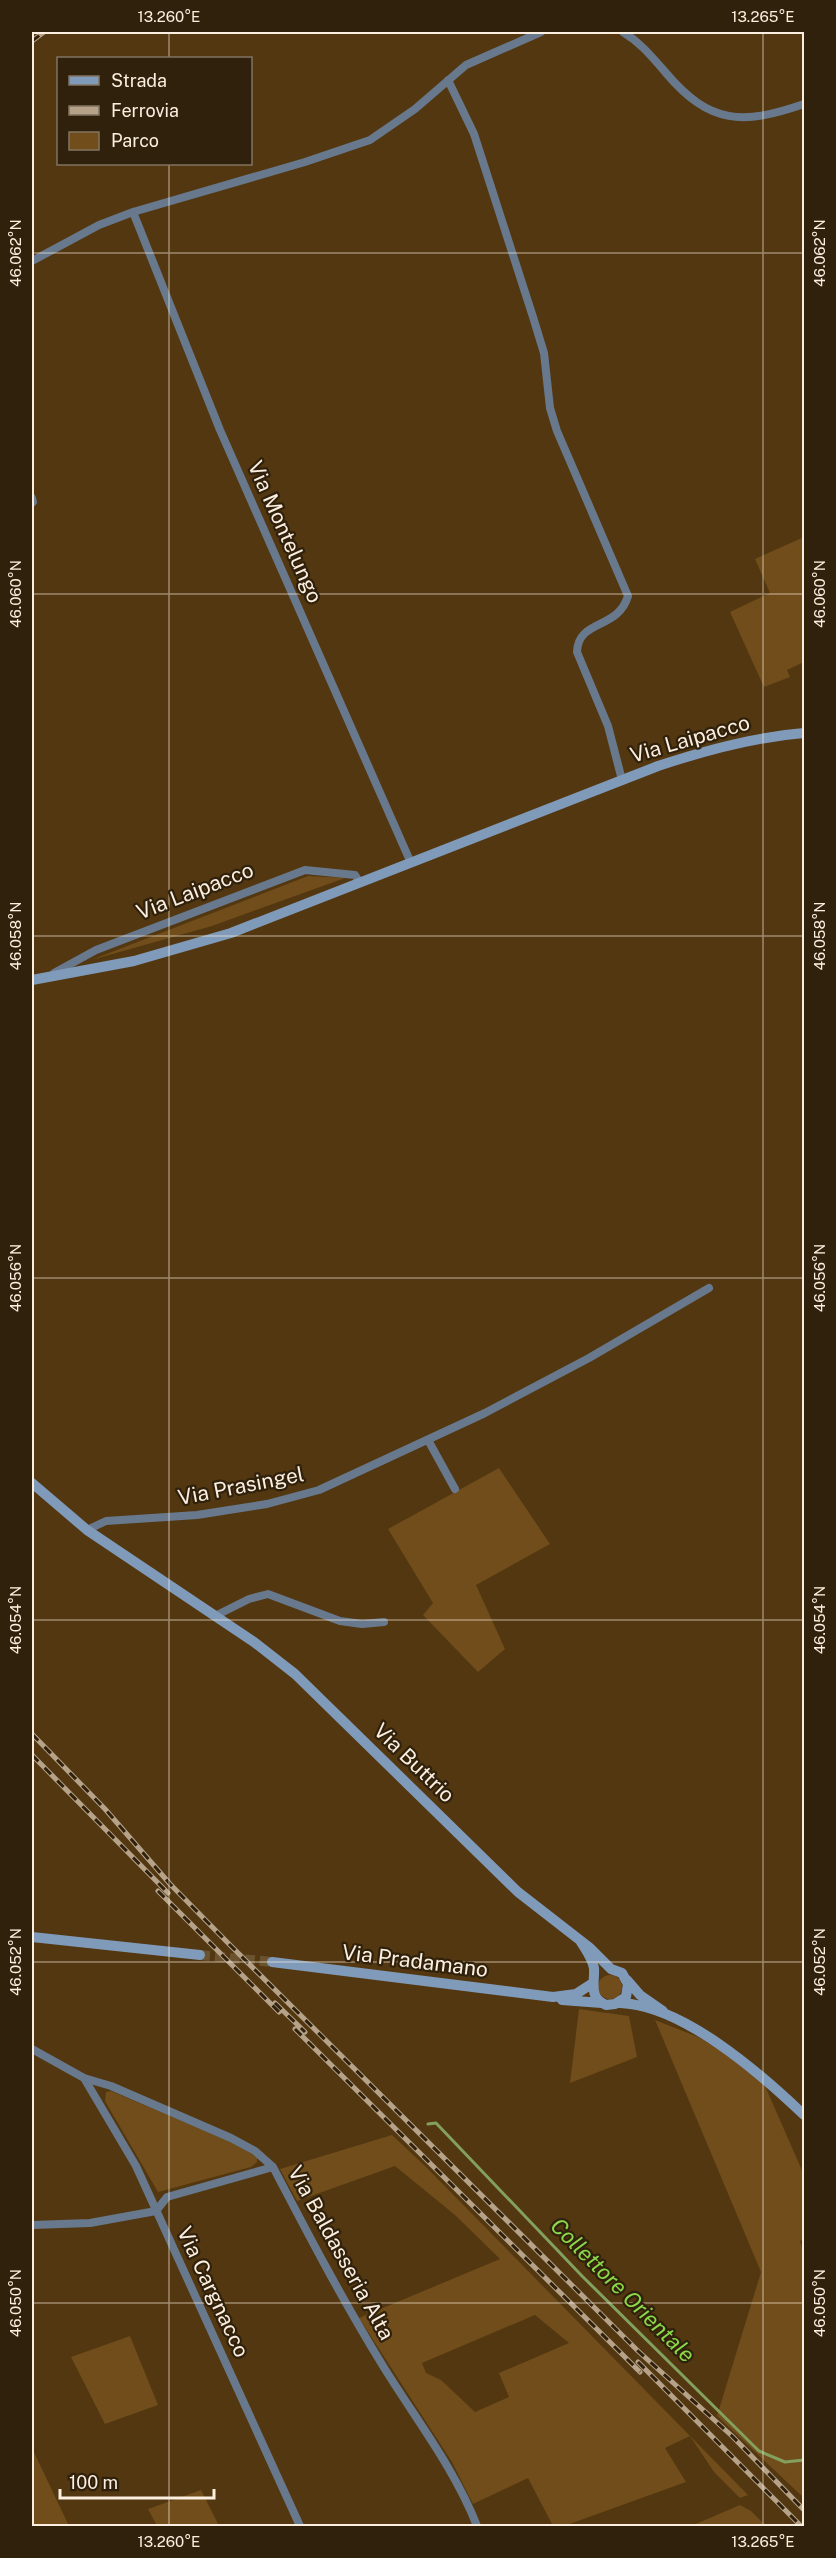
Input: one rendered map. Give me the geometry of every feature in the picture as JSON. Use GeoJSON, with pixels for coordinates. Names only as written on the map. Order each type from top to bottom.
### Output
{"type":"FeatureCollection","features":[{"type":"Feature","properties":{"kind":"street"},"geometry":{"type":"LineString","coordinates":[[32,261],[99,225],[133,212],[305,162],[370,140],[415,109],[465,65],[541,32]]}},
{"type":"Feature","properties":{"kind":"street"},"geometry":{"type":"LineString","coordinates":[[623,32],[643,45],[684,93],[705,110],[740,119],[774,114],[804,104]]}},
{"type":"Feature","properties":{"kind":"street","name":"Via Laipacco"},"geometry":{"type":"LineString","coordinates":[[448,80],[474,134],[533,317],[544,353],[550,408],[557,431],[628,596],[624,608],[615,617],[583,633],[577,640],[577,652],[600,705],[617,754],[622,780]]}},
{"type":"Feature","properties":{"kind":"street","name":"Via Montelungo"},"geometry":{"type":"LineString","coordinates":[[133,212],[220,430],[411,863]]}},
{"type":"Feature","properties":{"kind":"street","name":"Via Laipacco"},"geometry":{"type":"LineString","coordinates":[[32,980],[89,971],[176,950],[231,933],[622,780],[706,750],[747,741],[804,733]]}},
{"type":"Feature","properties":{"kind":"street","name":"Via Laipacco"},"geometry":{"type":"LineString","coordinates":[[46,978],[96,950],[305,870],[355,875],[360,884]]}},
{"type":"Feature","properties":{"kind":"street","name":"Via Prasingel"},"geometry":{"type":"LineString","coordinates":[[87,1530],[95,1524],[106,1521],[197,1515],[267,1504],[349,1478],[475,1418],[589,1358],[709,1288]]}},
{"type":"Feature","properties":{"kind":"street"},"geometry":{"type":"LineString","coordinates":[[428,1440],[455,1489]]}},
{"type":"Feature","properties":{"kind":"street","name":"Via Buttrio"},"geometry":{"type":"LineString","coordinates":[[32,1483],[87,1530],[215,1616],[295,1674],[518,1892],[611,1969],[619,1971],[640,1995],[668,2015],[741,2058],[763,2075],[804,2115]]}},
{"type":"Feature","properties":{"kind":"street"},"geometry":{"type":"LineString","coordinates":[[215,1616],[249,1599],[267,1594],[340,1621],[362,1624],[384,1622]]}},
{"type":"Feature","properties":{"kind":"street"},"geometry":{"type":"LineString","coordinates":[[32,1937],[200,1955]]}},
{"type":"Feature","properties":{"kind":"street","name":"Via Buttrio"},"geometry":{"type":"LineString","coordinates":[[581,1942],[592,1962],[593,1992],[602,2003],[611,2005],[620,2002],[640,2005],[668,2015]]}},
{"type":"Feature","properties":{"kind":"street","name":"Via Pradamano"},"geometry":{"type":"LineString","coordinates":[[272,1962],[553,1997],[566,2001],[602,2003]]}},
{"type":"Feature","properties":{"kind":"street"},"geometry":{"type":"LineString","coordinates":[[593,1982],[601,1972],[611,1969]]}},
{"type":"Feature","properties":{"kind":"street"},"geometry":{"type":"LineString","coordinates":[[620,2002],[628,1993],[627,1980]]}},
{"type":"Feature","properties":{"kind":"street","name":"Via Pradamano"},"geometry":{"type":"LineString","coordinates":[[553,1997],[576,1994],[593,1982]]}},
{"type":"Feature","properties":{"kind":"street","name":"Via Baldasseria Alta"},"geometry":{"type":"LineString","coordinates":[[32,2049],[84,2078],[111,2086],[231,2138],[255,2151],[273,2167],[340,2296],[448,2469],[469,2505],[477,2526]]}},
{"type":"Feature","properties":{"kind":"street","name":"Via Cargnacco"},"geometry":{"type":"LineString","coordinates":[[84,2078],[136,2166],[300,2526]]}},
{"type":"Feature","properties":{"kind":"street"},"geometry":{"type":"LineString","coordinates":[[32,2225],[90,2223],[156,2211],[166,2197],[273,2167]]}},
{"type":"Feature","properties":{"kind":"green space"},"geometry":{"type":"Polygon","coordinates":[[[804,537],[804,662],[787,670],[790,677],[764,687],[730,612],[770,593],[755,559],[804,537]]]}},
{"type":"Feature","properties":{"kind":"green space"},"geometry":{"type":"Polygon","coordinates":[[[308,876],[345,878],[212,926],[91,960],[308,876]]]}},
{"type":"Feature","properties":{"kind":"green space"},"geometry":{"type":"Polygon","coordinates":[[[499,1468],[550,1544],[476,1585],[505,1649],[478,1672],[423,1615],[433,1603],[388,1529],[499,1468]]]}},
{"type":"Feature","properties":{"kind":"green space"},"geometry":{"type":"Polygon","coordinates":[[[610,1975],[619,1978],[622,1987],[619,1996],[610,1999],[601,1996],[598,1987],[601,1978],[610,1975]]]}},
{"type":"Feature","properties":{"kind":"green space"},"geometry":{"type":"Polygon","coordinates":[[[579,2009],[629,2016],[637,2057],[570,2083],[579,2009]]]}},
{"type":"Feature","properties":{"kind":"green space"},"geometry":{"type":"Polygon","coordinates":[[[655,2020],[698,2037],[762,2079],[804,2175],[804,2239],[800,2241],[804,2253],[804,2498],[717,2416],[761,2272],[655,2020]]]}},
{"type":"Feature","properties":{"kind":"green space"},"geometry":{"type":"Polygon","coordinates":[[[111,2091],[231,2142],[257,2157],[257,2162],[251,2167],[158,2192],[105,2101],[106,2092],[111,2091]]]}},
{"type":"Feature","properties":{"kind":"green space"},"geometry":{"type":"Polygon","coordinates":[[[392,2135],[425,2166],[748,2495],[740,2498],[714,2472],[690,2436],[665,2448],[686,2482],[564,2526],[553,2526],[528,2478],[473,2504],[452,2462],[359,2318],[500,2259],[455,2215],[395,2166],[297,2201],[280,2169],[392,2135]],[[535,2315],[422,2363],[426,2373],[441,2380],[475,2412],[509,2397],[499,2373],[569,2343],[535,2315]]]}},
{"type":"Feature","properties":{"kind":"green space"},"geometry":{"type":"Polygon","coordinates":[[[130,2336],[158,2405],[105,2424],[71,2357],[130,2336]]]}},
{"type":"Feature","properties":{"kind":"green space"},"geometry":{"type":"Polygon","coordinates":[[[32,2448],[69,2526],[32,2526],[32,2448]]]}},
{"type":"Feature","properties":{"kind":"green space"},"geometry":{"type":"Polygon","coordinates":[[[201,2490],[218,2524],[157,2526],[148,2509],[201,2490]]]}},
{"type":"Feature","properties":{"kind":"green space"},"geometry":{"type":"Polygon","coordinates":[[[740,2505],[751,2511],[766,2526],[691,2526],[740,2505]]]}},
{"type":"Feature","properties":{"kind":"waterway","name":"Collettore Orientale"},"geometry":{"type":"LineString","coordinates":[[428,2124],[436,2123],[582,2276],[759,2451],[785,2462],[804,2460]]}},
{"type":"Feature","properties":{"kind":"tunnel"},"geometry":{"type":"LineString","coordinates":[[200,1955],[272,1962]]}},
{"type":"Feature","properties":{"kind":"railway"},"geometry":{"type":"LineString","coordinates":[[32,41],[44,32]]}},
{"type":"Feature","properties":{"kind":"railway"},"geometry":{"type":"LineString","coordinates":[[32,1734],[105,1809],[170,1884],[228,1943],[638,2351],[732,2436],[804,2510]]}},
{"type":"Feature","properties":{"kind":"railway"},"geometry":{"type":"LineString","coordinates":[[32,1755],[168,1893]]}},
{"type":"Feature","properties":{"kind":"railway"},"geometry":{"type":"LineString","coordinates":[[158,1891],[279,2012]]}},
{"type":"Feature","properties":{"kind":"railway"},"geometry":{"type":"LineString","coordinates":[[275,2003],[305,2032]]}},
{"type":"Feature","properties":{"kind":"railway"},"geometry":{"type":"LineString","coordinates":[[295,2029],[640,2372]]}},
{"type":"Feature","properties":{"kind":"railway"},"geometry":{"type":"LineString","coordinates":[[638,2362],[801,2526]]}}]}
